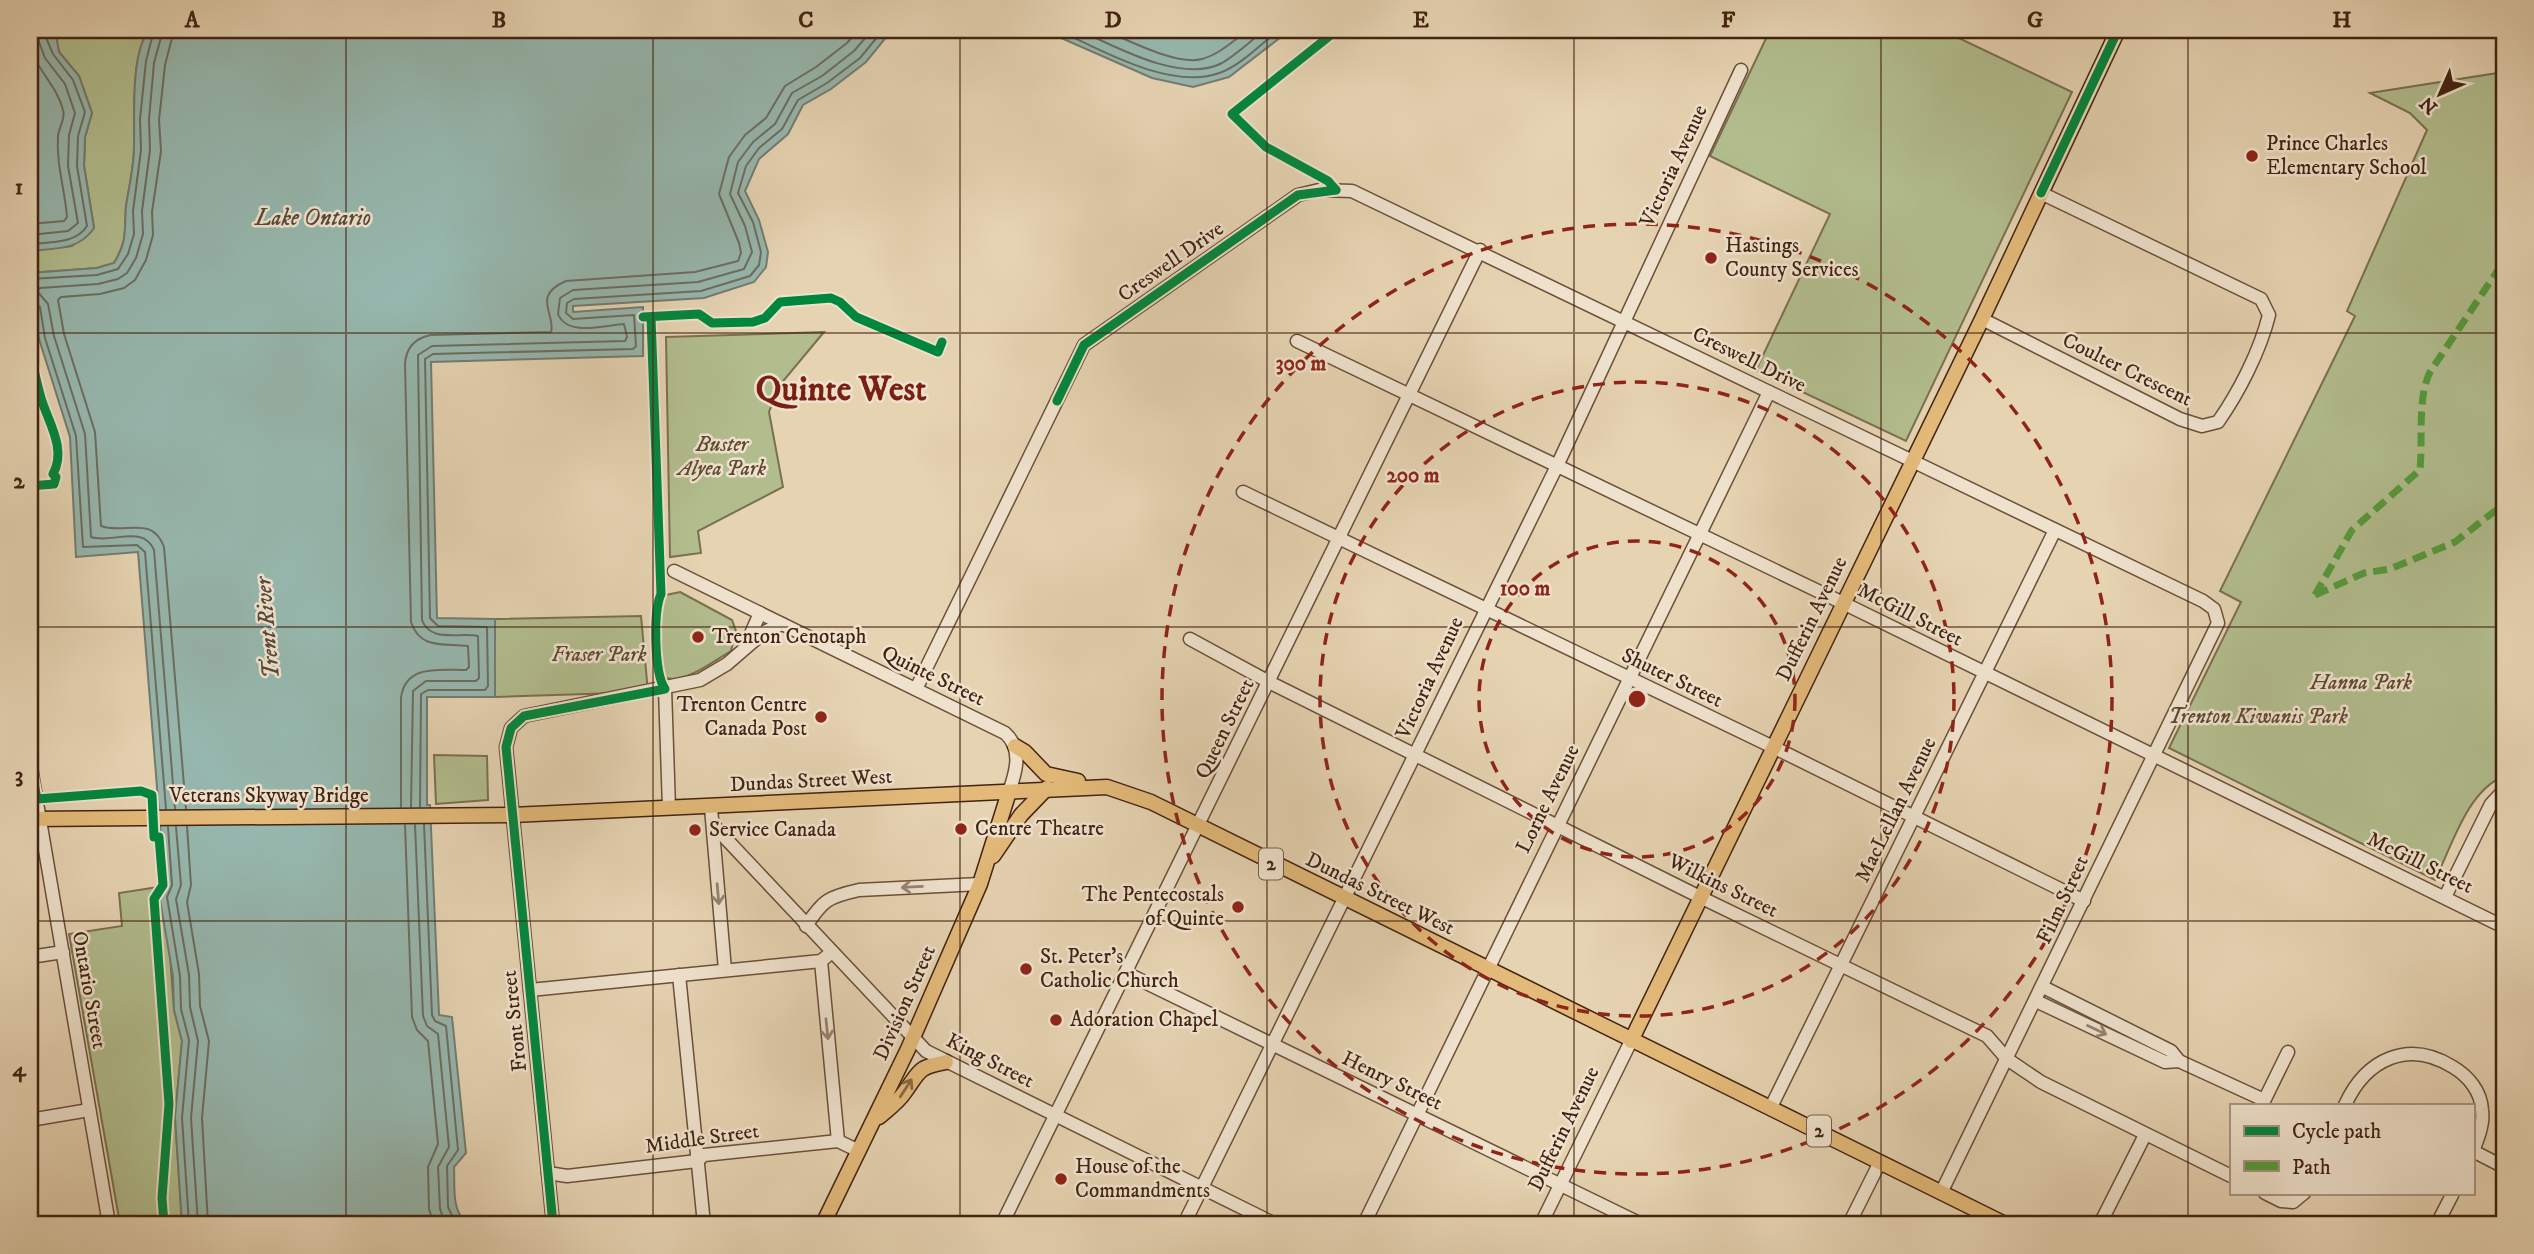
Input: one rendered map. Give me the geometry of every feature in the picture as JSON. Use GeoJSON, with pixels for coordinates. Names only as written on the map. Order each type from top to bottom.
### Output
{"type":"FeatureCollection","features":[{"type":"Feature","properties":{"kind":"main road","name":"Dufferin Avenue"},"geometry":{"type":"LineString","coordinates":[[1631,1041],[1982,318],[2118,30]]}},
{"type":"Feature","properties":{"kind":"main road"},"geometry":{"type":"LineString","coordinates":[[1014,746],[1025,752],[1046,774],[1093,785]]}},
{"type":"Feature","properties":{"kind":"main road","name":"Dundas Street West"},"geometry":{"type":"LineString","coordinates":[[442,816],[711,808],[1093,785],[1122,791],[2005,1224]]}},
{"type":"Feature","properties":{"kind":"main road"},"geometry":{"type":"LineString","coordinates":[[986,866],[1020,815],[1047,788]]}},
{"type":"Feature","properties":{"kind":"main road","name":"Division Street"},"geometry":{"type":"LineString","coordinates":[[823,1224],[913,1037],[980,884],[1009,792]]}},
{"type":"Feature","properties":{"kind":"main road","name":"Veterans Skyway Bridge"},"geometry":{"type":"LineString","coordinates":[[35,819],[442,816]]}},
{"type":"Feature","properties":{"kind":"main road"},"geometry":{"type":"LineString","coordinates":[[871,1126],[904,1093],[921,1069],[928,1064],[946,1062]]}},
{"type":"Feature","properties":{"kind":"street","name":"Victoria Avenue"},"geometry":{"type":"LineString","coordinates":[[1184,1224],[1556,466],[1741,69]]}},
{"type":"Feature","properties":{"kind":"street","name":"Creswell Drive"},"geometry":{"type":"LineString","coordinates":[[916,689],[1084,345],[1298,195],[1319,190],[1352,191],[1480,250],[2203,601],[2214,608],[2218,623]]}},
{"type":"Feature","properties":{"kind":"street","name":"Coulter Crescent"},"geometry":{"type":"LineString","coordinates":[[1982,318],[2180,419],[2202,426],[2218,422],[2227,409],[2265,332],[2269,315],[2261,299],[2041,193]]}},
{"type":"Feature","properties":{"kind":"street","name":"Queen Street"},"geometry":{"type":"LineString","coordinates":[[1002,1224],[1480,250]]}},
{"type":"Feature","properties":{"kind":"street","name":"McGill Street"},"geometry":{"type":"LineString","coordinates":[[1297,341],[1843,603],[2504,927]]}},
{"type":"Feature","properties":{"kind":"street","name":"Lorne Avenue"},"geometry":{"type":"LineString","coordinates":[[1364,1224],[1769,391]]}},
{"type":"Feature","properties":{"kind":"street","name":"Shuter Street"},"geometry":{"type":"LineString","coordinates":[[1243,492],[1773,747],[2084,901]]}},
{"type":"Feature","properties":{"kind":"street","name":"MacLellan Avenue"},"geometry":{"type":"LineString","coordinates":[[1771,1107],[2055,530]]}},
{"type":"Feature","properties":{"kind":"street","name":"Quinte Street"},"geometry":{"type":"LineString","coordinates":[[674,571],[1005,733],[1014,746]]}},
{"type":"Feature","properties":{"kind":"street"},"geometry":{"type":"LineString","coordinates":[[743,651],[760,613]]}},
{"type":"Feature","properties":{"kind":"street","name":"Film Street"},"geometry":{"type":"LineString","coordinates":[[1941,1193],[2218,623]]}},
{"type":"Feature","properties":{"kind":"street","name":"Front Street"},"geometry":{"type":"LineString","coordinates":[[552,1224],[506,747],[510,728],[524,716],[665,690],[700,680],[743,651],[764,632],[782,624]]}},
{"type":"Feature","properties":{"kind":"street","name":"Wilkins Street"},"geometry":{"type":"LineString","coordinates":[[1190,639],[1269,682],[1700,897],[1987,1036],[2007,1059],[2041,1083],[2146,1135],[2230,1172]]}},
{"type":"Feature","properties":{"kind":"street"},"geometry":{"type":"LineString","coordinates":[[665,690],[669,808]]}},
{"type":"Feature","properties":{"kind":"street"},"geometry":{"type":"LineString","coordinates":[[1009,792],[1016,772],[1014,746]]}},
{"type":"Feature","properties":{"kind":"street","name":"Ontario Street"},"geometry":{"type":"LineString","coordinates":[[30,762],[35,819],[63,952],[108,1224]]}},
{"type":"Feature","properties":{"kind":"street"},"geometry":{"type":"LineString","coordinates":[[2445,897],[2491,804],[2504,790]]}},
{"type":"Feature","properties":{"kind":"street"},"geometry":{"type":"LineString","coordinates":[[711,808],[725,970]]}},
{"type":"Feature","properties":{"kind":"street","name":"King Street"},"geometry":{"type":"LineString","coordinates":[[714,826],[926,1051],[1275,1224]]}},
{"type":"Feature","properties":{"kind":"street"},"geometry":{"type":"LineString","coordinates":[[806,926],[813,912],[826,899],[859,890],[980,884]]}},
{"type":"Feature","properties":{"kind":"street"},"geometry":{"type":"LineString","coordinates":[[30,957],[63,952]]}},
{"type":"Feature","properties":{"kind":"street"},"geometry":{"type":"LineString","coordinates":[[530,990],[821,961],[832,952]]}},
{"type":"Feature","properties":{"kind":"street"},"geometry":{"type":"LineString","coordinates":[[821,961],[838,1141],[859,1151]]}},
{"type":"Feature","properties":{"kind":"street","name":"Henry Street"},"geometry":{"type":"LineString","coordinates":[[1126,973],[1641,1224]]}},
{"type":"Feature","properties":{"kind":"street"},"geometry":{"type":"LineString","coordinates":[[679,975],[704,1224]]}},
{"type":"Feature","properties":{"kind":"street"},"geometry":{"type":"LineString","coordinates":[[2043,987],[2171,1051],[2179,1061],[2263,1103],[2288,1052]]}},
{"type":"Feature","properties":{"kind":"street"},"geometry":{"type":"LineString","coordinates":[[2036,1002],[2165,1062],[2179,1061]]}},
{"type":"Feature","properties":{"kind":"street","name":"Dufferin Avenue"},"geometry":{"type":"LineString","coordinates":[[1541,1224],[1631,1041]]}},
{"type":"Feature","properties":{"kind":"street"},"geometry":{"type":"LineString","coordinates":[[2346,1104],[2370,1068],[2401,1054],[2433,1056],[2463,1073],[2473,1084],[2483,1108],[2481,1129],[2474,1148]]}},
{"type":"Feature","properties":{"kind":"street"},"geometry":{"type":"LineString","coordinates":[[30,1119],[89,1110]]}},
{"type":"Feature","properties":{"kind":"street"},"geometry":{"type":"LineString","coordinates":[[2100,1224],[2146,1135]]}},
{"type":"Feature","properties":{"kind":"street","name":"Middle Street"},"geometry":{"type":"LineString","coordinates":[[548,1173],[567,1176],[697,1161],[704,1155],[838,1141]]}},
{"type":"Feature","properties":{"kind":"street"},"geometry":{"type":"LineString","coordinates":[[2474,1152],[2504,1167]]}},
{"type":"Feature","properties":{"kind":"street"},"geometry":{"type":"LineString","coordinates":[[1849,1224],[1880,1162]]}},
{"type":"Feature","properties":{"kind":"street"},"geometry":{"type":"LineString","coordinates":[[2267,1194],[2281,1201],[2293,1202],[2303,1194]]}},
{"type":"Feature","properties":{"kind":"street"},"geometry":{"type":"LineString","coordinates":[[2437,1224],[2452,1194]]}},
{"type":"Feature","properties":{"kind":"green space"},"geometry":{"type":"Polygon","coordinates":[[[55,30],[149,30],[143,41],[136,70],[133,162],[124,235],[118,255],[114,263],[97,268],[30,273],[30,251],[72,246],[94,228],[84,166],[85,137],[92,113],[79,76],[59,52],[55,30]]]}},
{"type":"Feature","properties":{"kind":"green space"},"geometry":{"type":"Polygon","coordinates":[[[1770,30],[1835,30],[1847,35],[1850,30],[1942,30],[2072,92],[1906,441],[1756,370],[1830,214],[1710,156],[1770,30]]]}},
{"type":"Feature","properties":{"kind":"green space","name":"Hanna Park"},"geometry":{"type":"Polygon","coordinates":[[[2504,72],[2504,776],[2491,783],[2470,807],[2435,880],[2169,748],[2241,602],[2220,591],[2355,316],[2347,311],[2427,130],[2410,113],[2370,93],[2504,72]]]}},
{"type":"Feature","properties":{"kind":"green space","name":"Buster Alyea Park"},"geometry":{"type":"Polygon","coordinates":[[[824,332],[779,386],[769,412],[783,487],[698,531],[701,553],[670,557],[666,337],[824,332]]]}},
{"type":"Feature","properties":{"kind":"green space","name":"Trenton Cenotaph"},"geometry":{"type":"Polygon","coordinates":[[[680,592],[732,620],[736,631],[731,651],[698,671],[671,679],[663,677],[659,602],[666,595],[680,592]]]}},
{"type":"Feature","properties":{"kind":"green space","name":"Fraser Park"},"geometry":{"type":"Polygon","coordinates":[[[641,616],[648,692],[495,697],[495,619],[641,616]]]}},
{"type":"Feature","properties":{"kind":"green space"},"geometry":{"type":"Polygon","coordinates":[[[434,755],[487,756],[488,800],[436,804],[434,755]]]}},
{"type":"Feature","properties":{"kind":"green space"},"geometry":{"type":"Polygon","coordinates":[[[165,886],[174,1010],[182,1041],[175,1117],[182,1224],[120,1224],[69,934],[122,926],[119,893],[165,886]]]}},
{"type":"Feature","properties":{"kind":"water"},"geometry":{"type":"Polygon","coordinates":[[[30,30],[55,30],[59,52],[79,76],[92,113],[85,137],[84,166],[94,228],[73,245],[30,251],[30,30]]]}},
{"type":"Feature","properties":{"kind":"water","name":"Lake Ontario"},"geometry":{"type":"Polygon","coordinates":[[[149,30],[892,30],[866,62],[831,89],[803,105],[788,134],[759,159],[745,191],[759,220],[768,252],[766,267],[754,282],[704,298],[573,306],[573,312],[643,307],[643,356],[431,362],[437,618],[495,619],[495,697],[427,697],[427,805],[430,805],[439,1015],[452,1017],[466,1153],[454,1167],[455,1198],[458,1212],[467,1224],[182,1224],[175,1117],[182,1041],[174,1010],[173,976],[159,894],[165,886],[138,552],[76,557],[70,437],[39,339],[30,298],[30,273],[97,268],[114,263],[118,255],[124,235],[133,162],[136,70],[143,41],[149,30]]]}},
{"type":"Feature","properties":{"kind":"water"},"geometry":{"type":"Polygon","coordinates":[[[1043,30],[1290,30],[1229,77],[1193,87],[1152,78],[1043,30]]]}},
{"type":"Feature","properties":{"kind":"marked path"},"geometry":{"type":"LineString","coordinates":[[2315,595],[2352,530],[2420,470],[2423,394],[2430,372],[2504,261]]}},
{"type":"Feature","properties":{"kind":"marked path"},"geometry":{"type":"LineString","coordinates":[[2315,595],[2364,573],[2390,569],[2455,542],[2504,504]]}},
{"type":"Feature","properties":{"kind":"cycle path"},"geometry":{"type":"LineString","coordinates":[[1336,190],[1328,181],[1266,147],[1232,114],[1337,30]]}},
{"type":"Feature","properties":{"kind":"cycle path"},"geometry":{"type":"LineString","coordinates":[[2041,193],[2118,30]]}},
{"type":"Feature","properties":{"kind":"cycle path"},"geometry":{"type":"LineString","coordinates":[[1057,401],[1084,345],[1298,195],[1336,190]]}},
{"type":"Feature","properties":{"kind":"cycle path"},"geometry":{"type":"LineString","coordinates":[[643,317],[699,314],[712,323],[753,322],[765,318],[780,302],[831,298],[840,302],[856,317],[938,352],[942,342]]}},
{"type":"Feature","properties":{"kind":"cycle path"},"geometry":{"type":"LineString","coordinates":[[553,1224],[506,747],[511,728],[524,716],[665,689],[661,681],[656,642],[661,594],[651,317]]}},
{"type":"Feature","properties":{"kind":"cycle path"},"geometry":{"type":"LineString","coordinates":[[30,354],[41,398],[55,436],[58,455],[53,474],[56,477],[54,484],[30,486]]}},
{"type":"Feature","properties":{"kind":"cycle path"},"geometry":{"type":"LineString","coordinates":[[30,762],[37,799],[141,791],[152,795],[154,837],[159,837],[163,885],[154,899],[169,1104],[162,1198],[164,1224]]}},
{"type":"Feature","properties":{"kind":"place","name":"Prince Charles Elementary School"},"geometry":{"type":"Point","coordinates":[2252,156]}},
{"type":"Feature","properties":{"kind":"place","name":"Hastings County Services"},"geometry":{"type":"Point","coordinates":[1711,258]}},
{"type":"Feature","properties":{"kind":"place","name":"Trenton Cenotaph"},"geometry":{"type":"Point","coordinates":[698,637]}},
{"type":"Feature","properties":{"kind":"place","name":"Trenton Centre Canada Post"},"geometry":{"type":"Point","coordinates":[821,717]}},
{"type":"Feature","properties":{"kind":"place","name":"Centre Theatre"},"geometry":{"type":"Point","coordinates":[961,829]}},
{"type":"Feature","properties":{"kind":"place","name":"Service Canada"},"geometry":{"type":"Point","coordinates":[695,830]}},
{"type":"Feature","properties":{"kind":"place","name":"The Pentecostals of Quinte"},"geometry":{"type":"Point","coordinates":[1238,907]}},
{"type":"Feature","properties":{"kind":"place","name":"St. Peter's Catholic Church"},"geometry":{"type":"Point","coordinates":[1026,969]}},
{"type":"Feature","properties":{"kind":"place","name":"Adoration Chapel"},"geometry":{"type":"Point","coordinates":[1056,1020]}},
{"type":"Feature","properties":{"kind":"place","name":"House of the Commandments"},"geometry":{"type":"Point","coordinates":[1061,1179]}},
{"type":"Feature","properties":{"kind":"district","name":"Quinte West"},"geometry":{"type":"Point","coordinates":[841,390]}},
{"type":"Feature","properties":{"kind":"water label","name":"Trent River"},"geometry":{"type":"Point","coordinates":[268,628]}},
{"type":"Feature","properties":{"kind":"park label","name":"Trenton Kiwanis Park"},"geometry":{"type":"Point","coordinates":[2258,717]}}]}
